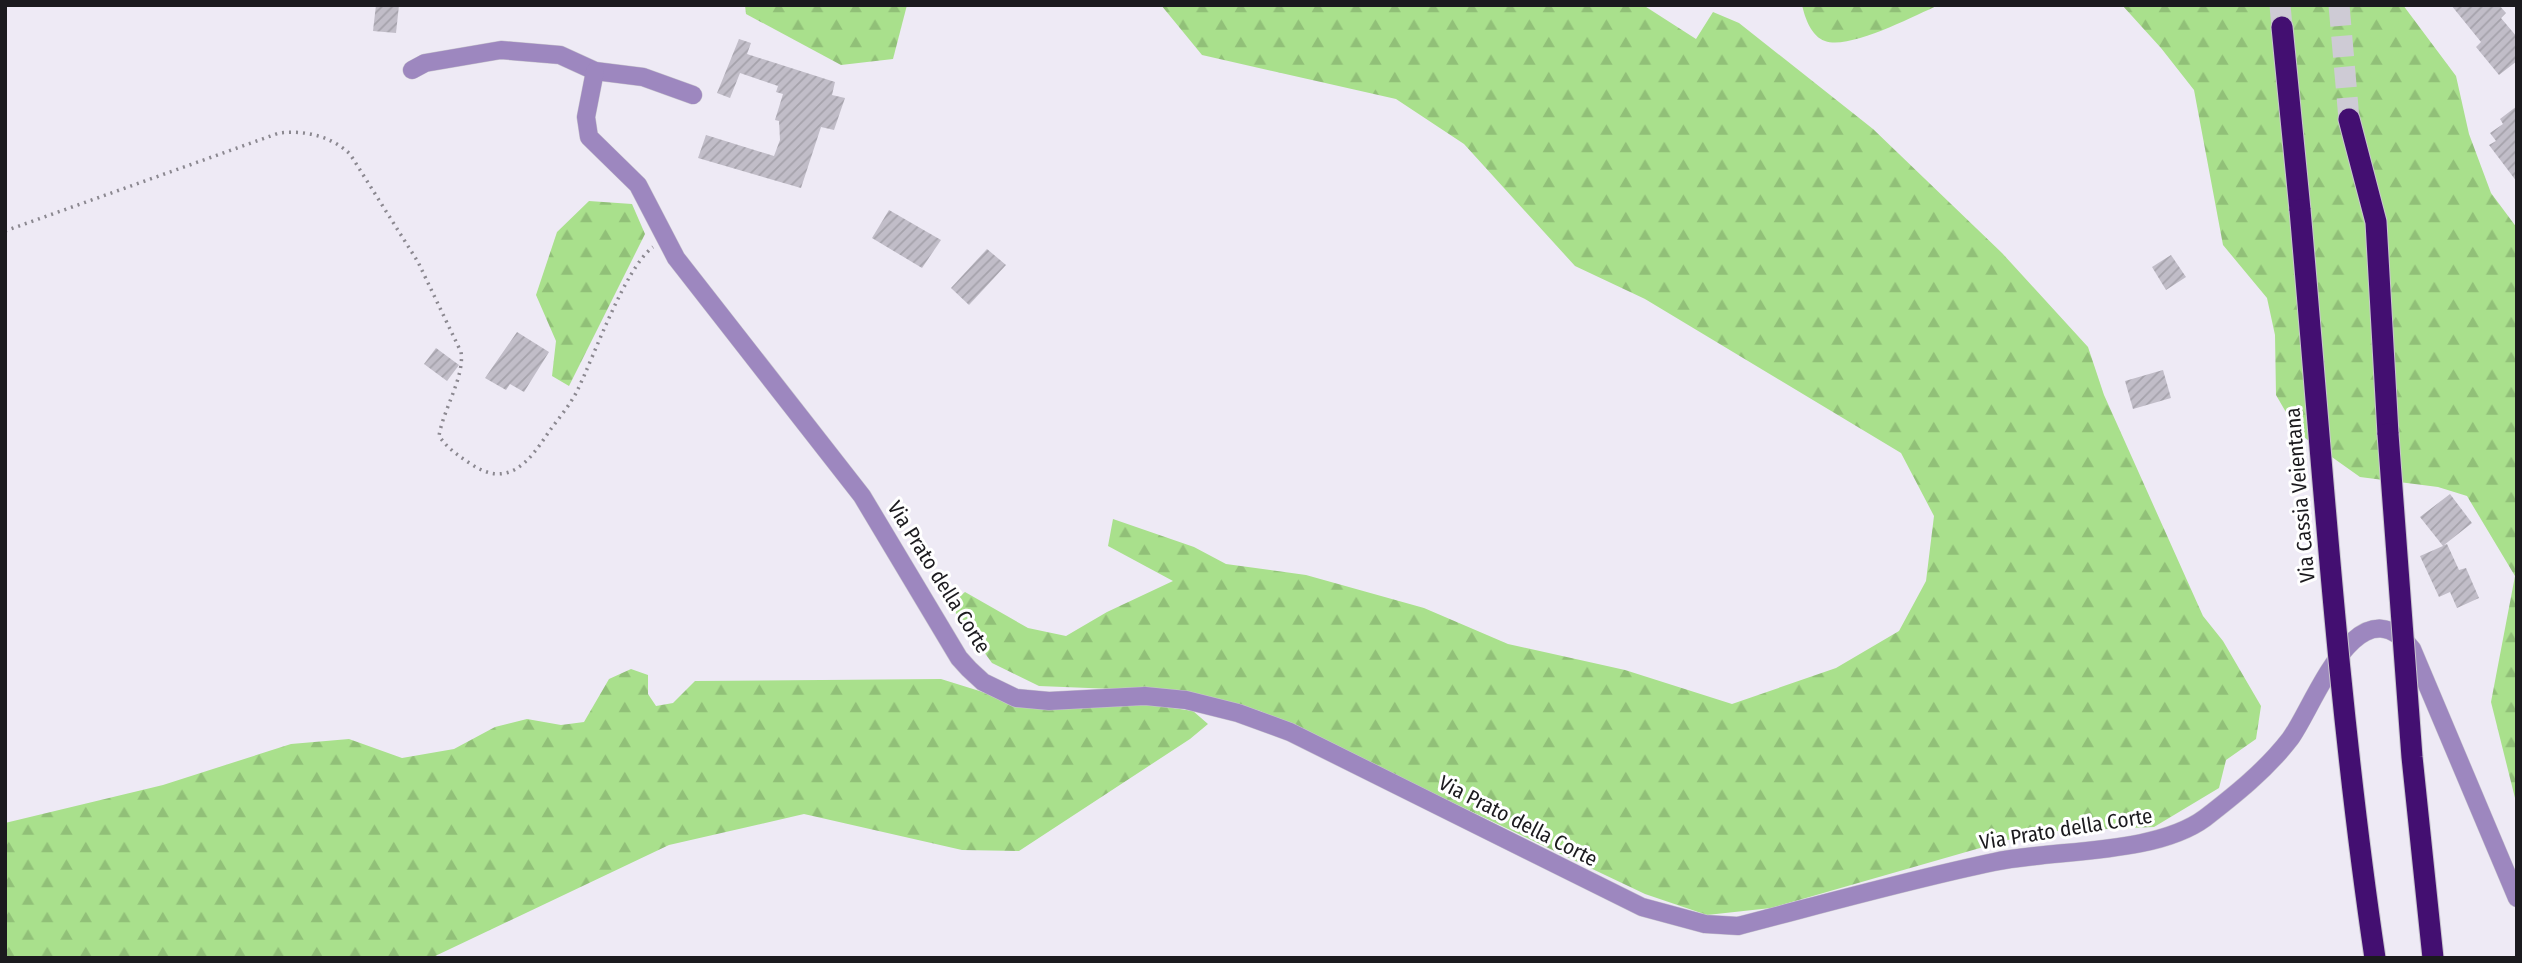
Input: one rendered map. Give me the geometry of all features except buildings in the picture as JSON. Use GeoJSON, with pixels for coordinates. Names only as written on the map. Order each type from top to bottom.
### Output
{"type":"FeatureCollection","features":[{"type":"Feature","properties":{"kind":"highway","name":"Via Cassia Veientana"},"geometry":{"type":"LineString","coordinates":[[2282,27],[2336,629],[2364,886],[2375,958]]}},
{"type":"Feature","properties":{"kind":"highway"},"geometry":{"type":"LineString","coordinates":[[2349,120],[2376,222],[2388,434],[2412,757],[2433,958]]}},
{"type":"Feature","properties":{"kind":"street"},"geometry":{"type":"LineString","coordinates":[[412,70],[425,63],[501,50],[560,55],[595,71],[643,77],[693,95]]}},
{"type":"Feature","properties":{"kind":"street","name":"Via Prato della Corte"},"geometry":{"type":"LineString","coordinates":[[595,71],[586,117],[589,137],[638,185],[676,258],[862,496],[959,658],[983,682],[1016,698],[1049,701],[1146,696],[1186,700],[1238,713],[1290,732],[1642,907],[1705,924],[1738,926],[1997,861],[2162,838],[2197,823],[2241,790],[2279,752],[2304,720],[2326,673],[2347,646],[2367,632],[2385,631],[2400,638],[2412,649],[2517,898]]}},
{"type":"Feature","properties":{"kind":"path"},"geometry":{"type":"LineString","coordinates":[[5,231],[279,133],[303,133],[340,145],[350,154],[418,262],[461,352],[462,362],[439,436],[454,453],[478,468],[494,474],[514,470],[531,459],[577,392],[633,269],[650,249],[668,241]]}},
{"type":"Feature","properties":{"kind":"green space"},"geometry":{"type":"Polygon","coordinates":[[[745,5],[907,5],[893,59],[841,65],[746,14],[745,5]]]}},
{"type":"Feature","properties":{"kind":"green space"},"geometry":{"type":"Polygon","coordinates":[[[1161,5],[1643,5],[1696,39],[1713,12],[1739,23],[1873,129],[2002,253],[2088,347],[2104,395],[2203,616],[2223,641],[2261,706],[2256,739],[2226,760],[2219,788],[2154,827],[2036,832],[1771,908],[1707,915],[1645,894],[1260,711],[1188,692],[1039,686],[992,663],[950,605],[965,592],[1028,628],[1066,636],[1107,612],[1173,581],[1108,546],[1113,519],[1194,547],[1226,564],[1306,575],[1424,608],[1508,644],[1625,670],[1732,704],[1836,668],[1899,631],[1926,581],[1934,516],[1901,453],[1645,299],[1575,266],[1464,144],[1396,99],[1202,55],[1161,5]]]}},
{"type":"Feature","properties":{"kind":"green space"},"geometry":{"type":"Polygon","coordinates":[[[1802,5],[1939,5],[1882,30],[1850,41],[1836,42],[1820,39],[1812,31],[1802,5]]]}},
{"type":"Feature","properties":{"kind":"green space"},"geometry":{"type":"Polygon","coordinates":[[[2122,5],[2403,5],[2456,76],[2469,134],[2491,193],[2517,228],[2517,806],[2491,702],[2515,576],[2467,496],[2438,487],[2360,477],[2298,433],[2276,395],[2275,335],[2267,298],[2223,245],[2194,90],[2122,5]]]}},
{"type":"Feature","properties":{"kind":"green space"},"geometry":{"type":"Polygon","coordinates":[[[589,201],[632,204],[645,234],[569,386],[552,376],[556,341],[536,295],[557,232],[589,201]]]}},
{"type":"Feature","properties":{"kind":"green space"},"geometry":{"type":"Polygon","coordinates":[[[631,669],[648,675],[648,694],[656,706],[673,703],[695,681],[941,679],[1037,709],[1147,704],[1193,711],[1208,724],[1190,739],[1019,851],[962,850],[804,814],[669,845],[431,958],[5,958],[5,823],[163,785],[291,744],[349,739],[402,758],[454,749],[495,727],[527,719],[561,725],[584,722],[609,679],[631,669]]]}},
{"type":"Feature","properties":{"kind":"tunnel"},"geometry":{"type":"LineString","coordinates":[[2280,5],[2282,27]]}},
{"type":"Feature","properties":{"kind":"tunnel"},"geometry":{"type":"LineString","coordinates":[[2339,5],[2349,119]]}}]}
